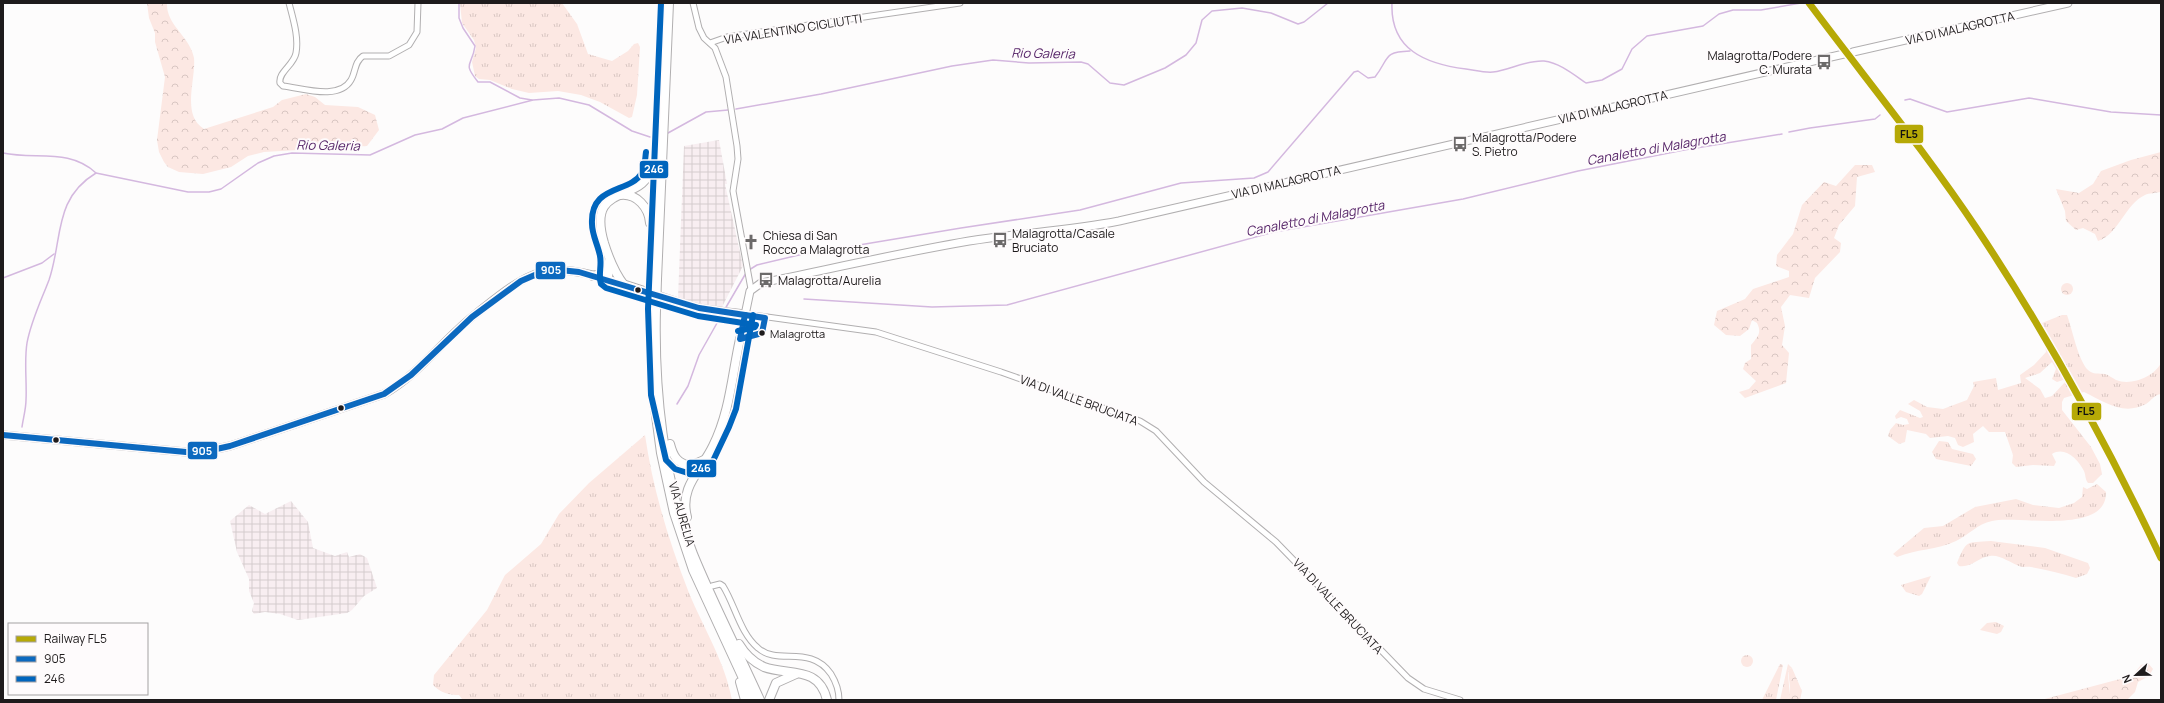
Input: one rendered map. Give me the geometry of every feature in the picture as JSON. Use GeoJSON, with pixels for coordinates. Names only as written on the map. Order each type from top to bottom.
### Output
{"type":"FeatureCollection","features":[{"type":"Feature","properties":{"kind":"highway","name":"VIA AURELIA"},"geometry":{"type":"LineString","coordinates":[[654,280],[663,149],[663,3]]}},
{"type":"Feature","properties":{"kind":"highway","name":"VIA AURELIA"},"geometry":{"type":"LineString","coordinates":[[669,3],[662,111],[658,140],[651,369],[658,438],[674,513],[693,570],[753,700]]}},
{"type":"Feature","properties":{"kind":"highway"},"geometry":{"type":"LineString","coordinates":[[608,280],[612,276],[600,229],[600,218],[606,204],[647,180],[652,169],[658,140]]}},
{"type":"Feature","properties":{"kind":"highway"},"geometry":{"type":"LineString","coordinates":[[618,196],[628,195],[635,198],[644,206],[649,215],[649,263],[654,280]]}},
{"type":"Feature","properties":{"kind":"highway"},"geometry":{"type":"LineString","coordinates":[[593,276],[602,273],[610,264]]}},
{"type":"Feature","properties":{"kind":"highway"},"geometry":{"type":"LineString","coordinates":[[610,264],[624,285]]}},
{"type":"Feature","properties":{"kind":"highway","name":"VIA AURELIA"},"geometry":{"type":"LineString","coordinates":[[653,308],[659,394],[671,475],[689,542],[693,554],[760,700]]}},
{"type":"Feature","properties":{"kind":"highway"},"geometry":{"type":"LineString","coordinates":[[689,542],[690,532],[684,499],[690,484],[706,458],[728,408],[740,339]]}},
{"type":"Feature","properties":{"kind":"highway"},"geometry":{"type":"LineString","coordinates":[[659,394],[671,449],[676,459],[690,466],[706,458]]}},
{"type":"Feature","properties":{"kind":"highway"},"geometry":{"type":"LineString","coordinates":[[693,554],[701,559],[736,639],[747,655],[763,667],[804,674],[819,683],[826,700]]}},
{"type":"Feature","properties":{"kind":"highway"},"geometry":{"type":"LineString","coordinates":[[693,570],[700,591],[739,678],[745,700]]}},
{"type":"Feature","properties":{"kind":"highway"},"geometry":{"type":"LineString","coordinates":[[769,700],[773,687],[780,680],[793,674],[804,674]]}},
{"type":"Feature","properties":{"kind":"main road","name":"VIA DI MALAGROTTA"},"geometry":{"type":"LineString","coordinates":[[1853,52],[2068,3]]}},
{"type":"Feature","properties":{"kind":"main road","name":"VIA DI MALAGROTTA"},"geometry":{"type":"LineString","coordinates":[[752,288],[761,283],[920,250],[972,241],[1075,229],[1119,221],[1844,54]]}},
{"type":"Feature","properties":{"kind":"main road"},"geometry":{"type":"LineString","coordinates":[[4,436],[186,452],[219,449],[377,397],[390,391],[475,314],[510,289],[535,274],[551,270],[565,270],[593,276],[700,308],[745,314]]}},
{"type":"Feature","properties":{"kind":"main road"},"geometry":{"type":"LineString","coordinates":[[740,339],[752,288]]}},
{"type":"Feature","properties":{"kind":"street"},"geometry":{"type":"LineString","coordinates":[[289,3],[296,35],[297,50],[294,60],[280,76],[280,83],[283,86],[328,92],[338,90],[349,83],[357,62],[363,56],[389,56],[409,45],[417,32],[418,3]]}},
{"type":"Feature","properties":{"kind":"street"},"geometry":{"type":"LineString","coordinates":[[693,3],[699,28],[704,38],[710,43]]}},
{"type":"Feature","properties":{"kind":"street","name":"VIA VALENTINO CIGLIUTTI"},"geometry":{"type":"LineString","coordinates":[[752,288],[745,263],[733,191],[738,159],[730,98],[722,62],[710,43],[727,37],[960,3]]}},
{"type":"Feature","properties":{"kind":"street","name":"VIA DI VALLE BRUCIATA"},"geometry":{"type":"LineString","coordinates":[[745,314],[765,318],[876,332],[1002,372],[1142,422],[1156,431],[1204,482],[1291,556],[1381,652],[1408,678],[1424,689],[1460,700]]}},
{"type":"Feature","properties":{"kind":"street"},"geometry":{"type":"LineString","coordinates":[[712,586],[720,584],[724,587],[740,620],[759,649],[770,654],[811,658],[818,661],[833,678],[838,689],[839,700]]}},
{"type":"Feature","properties":{"kind":"shaded area"},"geometry":{"type":"Polygon","coordinates":[[[719,140],[727,184],[725,184],[743,266],[721,309],[678,298],[684,146],[719,140]]]}},
{"type":"Feature","properties":{"kind":"shaded area"},"geometry":{"type":"Polygon","coordinates":[[[291,501],[308,522],[313,548],[335,556],[347,552],[349,557],[360,554],[367,558],[377,588],[364,596],[352,610],[347,613],[298,620],[280,614],[265,612],[254,614],[252,611],[254,603],[249,591],[249,579],[237,552],[230,521],[249,505],[265,514],[291,501]]]}},
{"type":"Feature","properties":{"kind":"green space"},"geometry":{"type":"Polygon","coordinates":[[[147,3],[167,3],[167,10],[170,18],[189,45],[194,58],[191,106],[197,123],[204,129],[273,107],[282,100],[306,94],[315,97],[325,105],[358,107],[375,115],[379,130],[367,146],[264,152],[248,156],[231,167],[203,174],[179,172],[168,167],[159,152],[157,140],[165,77],[155,42],[155,33],[149,18],[147,3]]]}},
{"type":"Feature","properties":{"kind":"green space"},"geometry":{"type":"Polygon","coordinates":[[[460,3],[562,3],[577,24],[588,54],[612,61],[628,51],[634,44],[638,43],[640,47],[637,95],[632,117],[629,118],[600,102],[581,95],[558,91],[529,93],[512,89],[490,80],[479,79],[475,76],[472,62],[476,48],[474,40],[462,23],[460,3]]]}},
{"type":"Feature","properties":{"kind":"green space"},"geometry":{"type":"Polygon","coordinates":[[[2161,152],[2161,192],[2147,194],[2138,199],[2117,226],[2105,237],[2098,241],[2095,234],[2083,228],[2076,230],[2066,221],[2065,211],[2056,189],[2079,193],[2093,184],[2101,171],[2131,160],[2161,152]]]}},
{"type":"Feature","properties":{"kind":"green space"},"geometry":{"type":"Polygon","coordinates":[[[1855,165],[1872,165],[1875,172],[1857,177],[1855,206],[1839,225],[1834,238],[1841,243],[1840,252],[1815,278],[1809,298],[1790,295],[1781,307],[1785,326],[1782,345],[1789,353],[1786,383],[1745,398],[1739,392],[1749,389],[1756,381],[1743,369],[1745,363],[1751,359],[1751,345],[1756,339],[1759,329],[1757,323],[1752,320],[1749,329],[1740,336],[1726,335],[1714,325],[1717,311],[1745,299],[1753,289],[1789,277],[1789,271],[1776,266],[1777,255],[1793,234],[1802,205],[1824,182],[1836,186],[1855,165]]]}},
{"type":"Feature","properties":{"kind":"green space"},"geometry":{"type":"Polygon","coordinates":[[[2067,283],[2071,285],[2073,289],[2071,293],[2067,295],[2063,293],[2061,289],[2063,285],[2067,283]]]}},
{"type":"Feature","properties":{"kind":"green space"},"geometry":{"type":"Polygon","coordinates":[[[2062,315],[2067,315],[2081,359],[2084,365],[2092,373],[2105,374],[2122,382],[2135,381],[2148,376],[2158,368],[2161,363],[2161,394],[2146,404],[2138,407],[2130,409],[2114,406],[2084,392],[2064,398],[2062,402],[2062,410],[2091,447],[2100,464],[2102,474],[2093,483],[2088,483],[2084,471],[2075,458],[2062,452],[2052,454],[2056,462],[2054,466],[2033,465],[2016,467],[2012,463],[2013,455],[2005,432],[1989,432],[1983,426],[1973,434],[1974,442],[1963,447],[1958,445],[1955,438],[1948,436],[1930,438],[1926,434],[1907,430],[1905,442],[1899,444],[1888,436],[1890,430],[1896,423],[1903,425],[1909,424],[1907,419],[1901,417],[1896,419],[1895,416],[1900,410],[1920,418],[1923,417],[1920,411],[1908,404],[1914,400],[1927,407],[1943,409],[1967,400],[1974,386],[1973,382],[1996,378],[1998,390],[2021,383],[2020,375],[2034,365],[2046,352],[2042,323],[2062,315]],[[2052,362],[2040,373],[2025,378],[2040,389],[2045,398],[2052,396],[2066,381],[2063,380],[2057,382],[2052,379],[2056,369],[2052,362]]]}},
{"type":"Feature","properties":{"kind":"green space"},"geometry":{"type":"Polygon","coordinates":[[[645,435],[652,476],[668,535],[689,593],[714,646],[729,686],[732,700],[460,700],[462,699],[459,695],[445,693],[436,688],[433,685],[434,675],[487,610],[505,575],[541,544],[559,514],[589,483],[645,435]]]}},
{"type":"Feature","properties":{"kind":"green space"},"geometry":{"type":"Polygon","coordinates":[[[1939,441],[1948,442],[1952,449],[1973,454],[1976,459],[1971,466],[1936,459],[1932,452],[1939,441]]]}},
{"type":"Feature","properties":{"kind":"green space"},"geometry":{"type":"Polygon","coordinates":[[[2097,484],[2106,492],[2102,506],[2092,514],[2077,519],[2058,521],[2004,520],[1987,522],[1977,527],[1961,539],[1949,544],[1904,554],[1897,557],[1893,554],[1924,528],[1943,526],[1975,507],[2016,499],[2033,505],[2059,508],[2074,503],[2082,497],[2083,487],[2087,489],[2097,484]]]}},
{"type":"Feature","properties":{"kind":"green space"},"geometry":{"type":"Polygon","coordinates":[[[1991,541],[2045,548],[2088,563],[2090,568],[2087,574],[2076,578],[2043,569],[2020,567],[2001,557],[1994,556],[1982,558],[1968,565],[1959,566],[1957,563],[1963,550],[1968,544],[1991,541]]]}},
{"type":"Feature","properties":{"kind":"green space"},"geometry":{"type":"Polygon","coordinates":[[[1931,576],[1922,594],[1919,596],[1906,592],[1901,585],[1931,576]]]}},
{"type":"Feature","properties":{"kind":"green space"},"geometry":{"type":"Polygon","coordinates":[[[1996,622],[2004,626],[2001,632],[1997,634],[1980,630],[1987,623],[1996,622]]]}},
{"type":"Feature","properties":{"kind":"green space"},"geometry":{"type":"Polygon","coordinates":[[[1745,655],[1749,655],[1753,661],[1749,667],[1745,667],[1741,663],[1741,659],[1745,655]]]}},
{"type":"Feature","properties":{"kind":"green space"},"geometry":{"type":"Polygon","coordinates":[[[2148,663],[2153,669],[2149,676],[2138,682],[2135,692],[2127,700],[2041,700],[2120,679],[2127,682],[2141,665],[2148,663]]]}},
{"type":"Feature","properties":{"kind":"green space"},"geometry":{"type":"Polygon","coordinates":[[[1780,664],[1783,665],[1776,700],[1762,700],[1780,664]]]}},
{"type":"Feature","properties":{"kind":"green space"},"geometry":{"type":"Polygon","coordinates":[[[1788,664],[1792,668],[1789,669],[1788,675],[1790,695],[1787,700],[1780,700],[1788,664]]]}},
{"type":"Feature","properties":{"kind":"green space"},"geometry":{"type":"Polygon","coordinates":[[[1792,668],[1802,691],[1800,700],[1787,700],[1790,692],[1789,669],[1792,668]]]}},
{"type":"Feature","properties":{"kind":"waterway"},"geometry":{"type":"LineString","coordinates":[[459,3],[459,18],[463,28],[475,46],[474,53],[469,64],[470,71],[473,76],[478,82],[490,82],[520,98],[532,100]]}},
{"type":"Feature","properties":{"kind":"waterway","name":"Rio Galeria"},"geometry":{"type":"LineString","coordinates":[[736,109],[821,94],[952,66],[993,60],[1029,63],[1081,62],[1088,64],[1110,83],[1124,85],[1165,68],[1186,55],[1196,43],[1202,20],[1212,11],[1242,8],[1271,13],[1298,24],[1304,22],[1328,3]]}},
{"type":"Feature","properties":{"kind":"waterway","name":"Rio Galeria"},"geometry":{"type":"LineString","coordinates":[[1392,3],[1393,19],[1397,32],[1404,43],[1413,52],[1424,58],[1451,67],[1490,72],[1531,62],[1544,61],[1561,66],[1586,83],[1602,80],[1622,69],[1632,49],[1647,36],[1703,26],[1719,14],[1733,10],[1761,10],[1801,3]]}},
{"type":"Feature","properties":{"kind":"waterway"},"geometry":{"type":"LineString","coordinates":[[749,270],[757,265],[799,255],[1080,210],[1181,183],[1254,178],[1268,172],[1354,72],[1358,71],[1368,78],[1375,77],[1388,57],[1395,53],[1410,51]]}},
{"type":"Feature","properties":{"kind":"waterway","name":"Rio Galeria"},"geometry":{"type":"LineString","coordinates":[[3,153],[15,155],[52,156],[75,160],[86,165],[96,173],[188,192],[209,192],[221,189],[258,163],[274,156],[292,153],[370,155],[415,135],[442,129],[463,118],[533,100],[559,98],[589,105],[632,131],[650,137]]}},
{"type":"Feature","properties":{"kind":"waterway","name":"Canaletto di Malagrotta"},"geometry":{"type":"LineString","coordinates":[[1905,100],[1910,99],[1947,112],[2029,98],[2111,112],[2161,115]]}},
{"type":"Feature","properties":{"kind":"waterway","name":"Rio Galeria"},"geometry":{"type":"LineString","coordinates":[[668,133],[706,112],[728,110]]}},
{"type":"Feature","properties":{"kind":"waterway","name":"Canaletto di Malagrotta"},"geometry":{"type":"LineString","coordinates":[[1789,132],[1875,119],[1880,115]]}},
{"type":"Feature","properties":{"kind":"waterway","name":"Canaletto di Malagrotta"},"geometry":{"type":"LineString","coordinates":[[804,299],[932,307],[1007,305],[1274,232],[1463,199],[1578,171],[1684,150],[1782,134]]}},
{"type":"Feature","properties":{"kind":"waterway"},"geometry":{"type":"LineString","coordinates":[[22,427],[26,403],[27,343],[34,319],[49,280],[66,207],[72,195],[82,183],[96,173]]}},
{"type":"Feature","properties":{"kind":"waterway"},"geometry":{"type":"LineString","coordinates":[[3,278],[42,263],[54,254]]}},
{"type":"Feature","properties":{"kind":"waterway"},"geometry":{"type":"LineString","coordinates":[[725,309],[746,273]]}},
{"type":"Feature","properties":{"kind":"waterway"},"geometry":{"type":"LineString","coordinates":[[677,404],[688,386],[699,355],[721,316]]}},
{"type":"Feature","properties":{"kind":"rail line","name":"FL5"},"geometry":{"type":"LineString","coordinates":[[1809,3],[1937,171],[2003,269],[2052,349],[2098,431],[2161,558]]}},
{"type":"Feature","properties":{"kind":"transit line","name":"246"},"geometry":{"type":"LineString","coordinates":[[661,3],[648,309],[651,395],[666,460],[675,469],[691,474],[712,463],[736,409],[753,315]]}},
{"type":"Feature","properties":{"kind":"transit line","name":"246"},"geometry":{"type":"LineString","coordinates":[[646,152],[642,173],[636,180],[611,191],[604,196],[597,202],[593,211],[592,228],[600,256],[601,284],[606,288],[698,316],[756,325],[755,327],[738,331]]}},
{"type":"Feature","properties":{"kind":"transit line","name":"905"},"geometry":{"type":"LineString","coordinates":[[3,435],[186,452],[212,450],[230,446],[384,394],[411,375],[472,317],[521,281],[544,271],[560,270],[579,272],[699,308],[745,315]]}},
{"type":"Feature","properties":{"kind":"transit line","name":"905"},"geometry":{"type":"LineString","coordinates":[[745,315],[765,318],[762,333],[740,339],[745,315]]}},
{"type":"Feature","properties":{"kind":"place","name":"Malagrotta/Podere C. Murata"},"geometry":{"type":"Point","coordinates":[1824,62]}},
{"type":"Feature","properties":{"kind":"place","name":"Malagrotta/Podere S. Pietro"},"geometry":{"type":"Point","coordinates":[1460,144]}},
{"type":"Feature","properties":{"kind":"place","name":"Malagrotta/Casale Bruciato"},"geometry":{"type":"Point","coordinates":[1000,240]}},
{"type":"Feature","properties":{"kind":"place","name":"Chiesa di San Rocco a Malagrotta"},"geometry":{"type":"Point","coordinates":[751,242]}},
{"type":"Feature","properties":{"kind":"place","name":"Malagrotta/Aurelia"},"geometry":{"type":"Point","coordinates":[766,280]}},
{"type":"Feature","properties":{"kind":"place","name":"Malagrotta"},"geometry":{"type":"Point","coordinates":[762,333]}}]}
